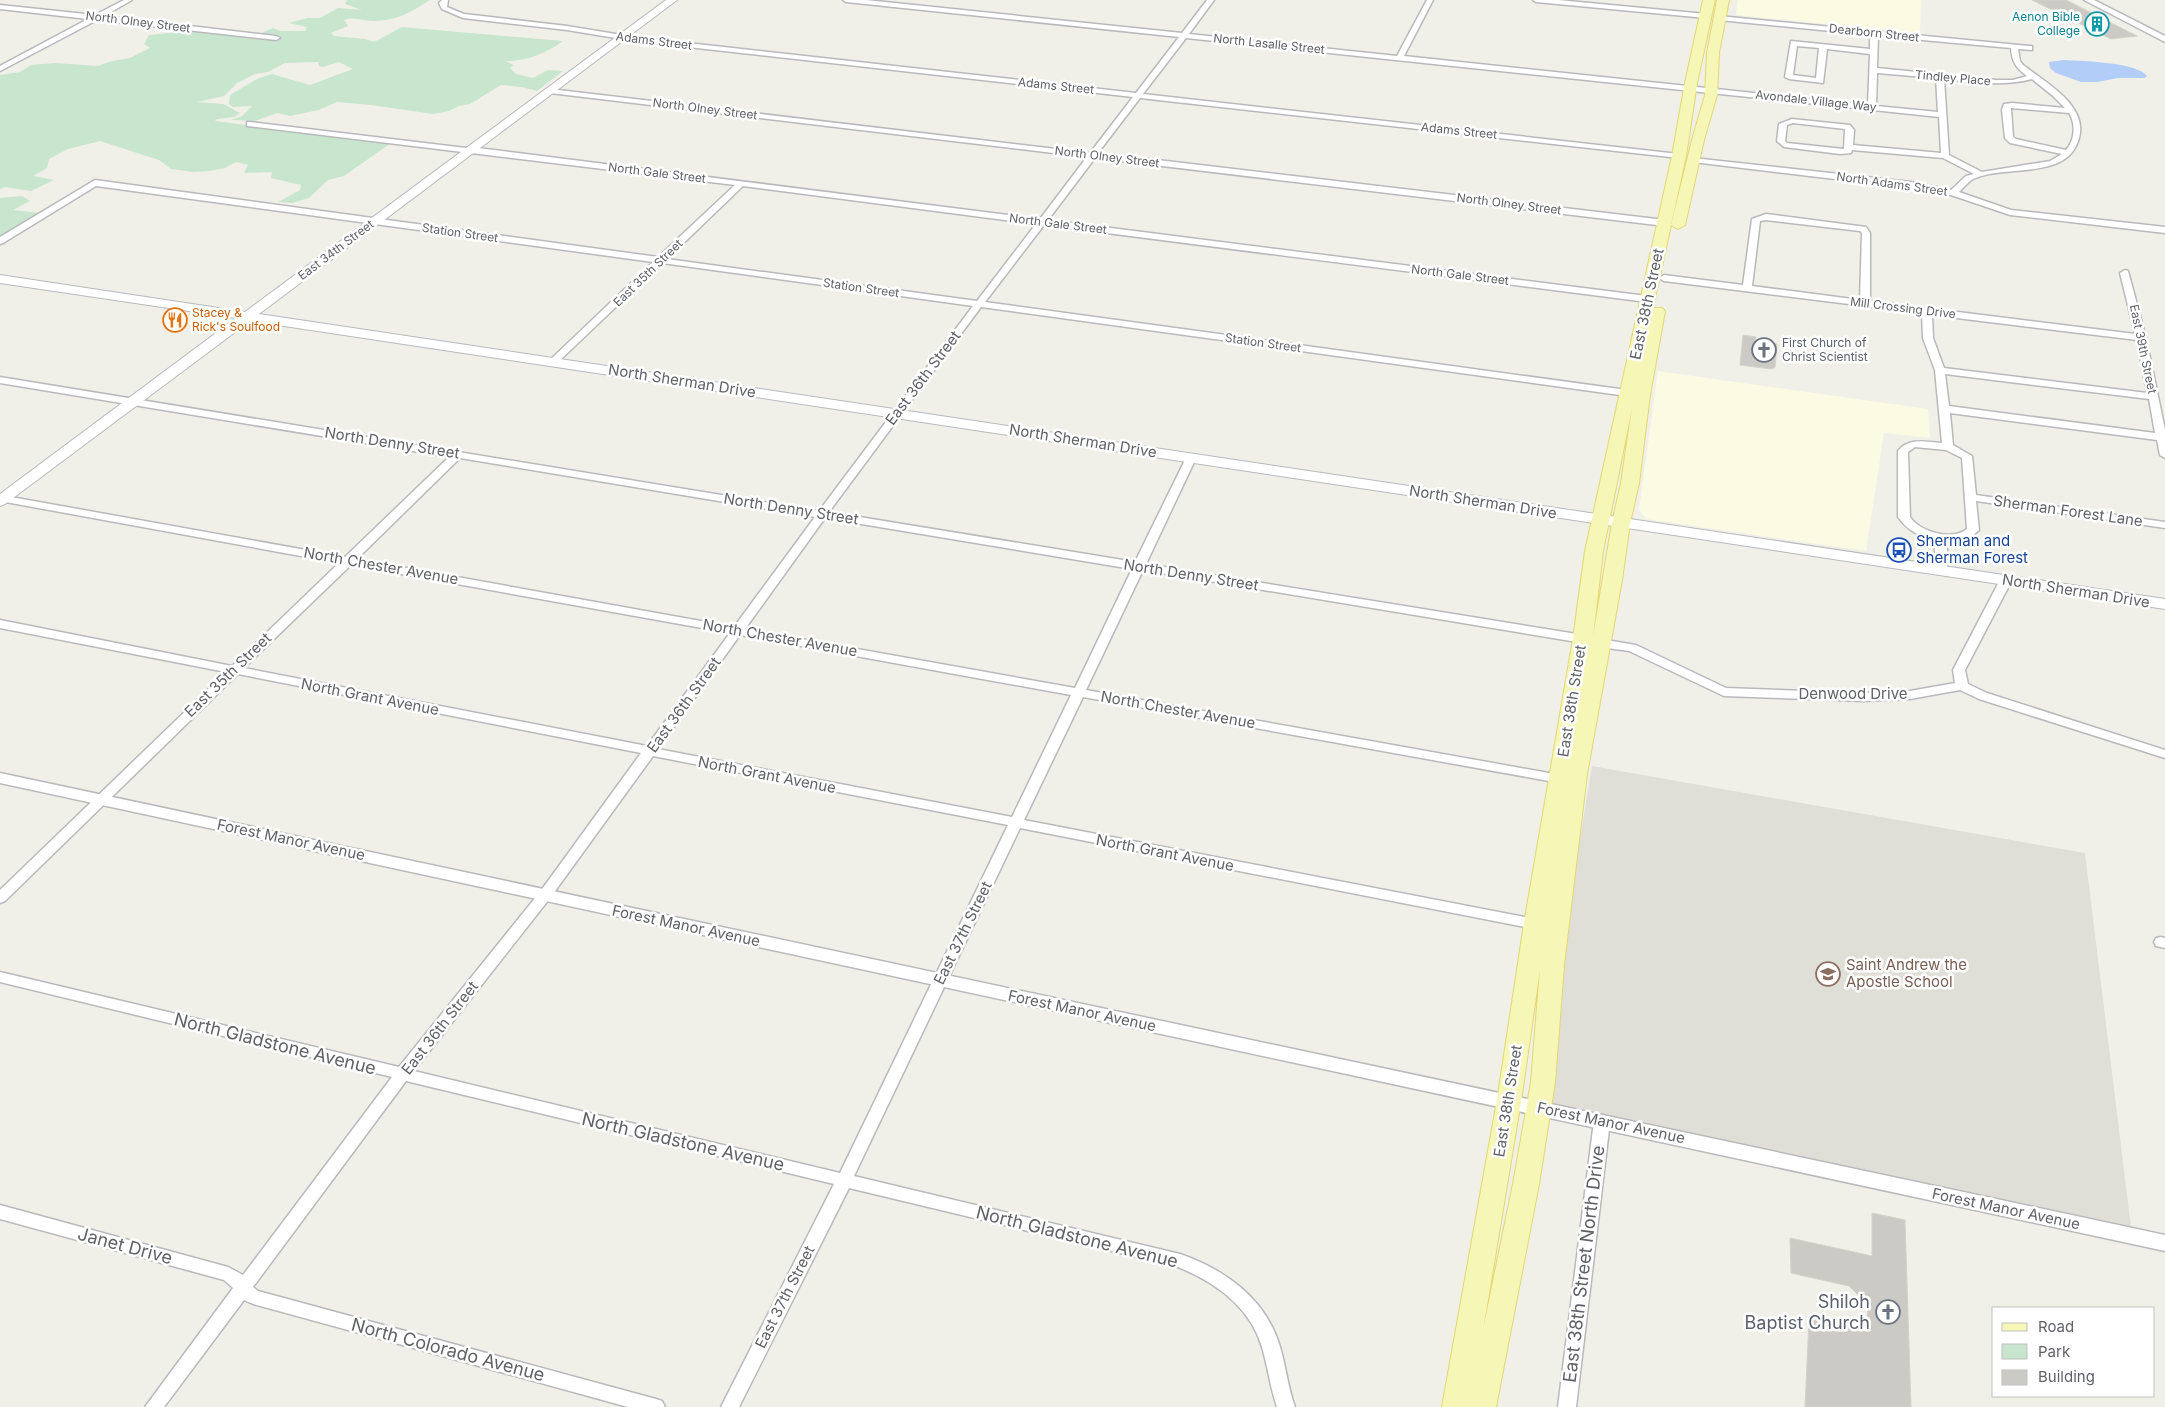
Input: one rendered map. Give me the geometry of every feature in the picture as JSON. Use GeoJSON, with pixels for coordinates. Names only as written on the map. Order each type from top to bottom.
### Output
{"type":"FeatureCollection","features":[{"type":"Feature","properties":{"kind":"main road","name":"East 34th Street"},"geometry":{"type":"LineString","coordinates":[[1,499],[672,0]]}},
{"type":"Feature","properties":{"kind":"main road","name":"East 38th Street"},"geometry":{"type":"LineString","coordinates":[[1456,1407],[1509,1101],[1535,924],[1560,779],[1591,641],[1613,580],[1621,523],[1630,483],[1642,395],[1686,158],[1691,88],[1709,0]]}},
{"type":"Feature","properties":{"kind":"main road","name":"East 38th Street"},"geometry":{"type":"LineString","coordinates":[[1482,1407],[1539,1108],[1564,866],[1577,774],[1591,641],[1590,573],[1664,223],[1712,90],[1713,53],[1723,0]]}},
{"type":"Feature","properties":{"kind":"main road","name":"North Sherman Drive"},"geometry":{"type":"LineString","coordinates":[[0,279],[2165,604]]}},
{"type":"Feature","properties":{"kind":"street"},"geometry":{"type":"LineString","coordinates":[[0,68],[129,0]]}},
{"type":"Feature","properties":{"kind":"street","name":"Adams Street"},"geometry":{"type":"LineString","coordinates":[[445,0],[444,8],[463,16],[567,28],[622,37],[1686,158]]}},
{"type":"Feature","properties":{"kind":"street","name":"North Lasalle Street"},"geometry":{"type":"LineString","coordinates":[[846,0],[1691,88]]}},
{"type":"Feature","properties":{"kind":"street"},"geometry":{"type":"LineString","coordinates":[[927,8],[936,0]]}},
{"type":"Feature","properties":{"kind":"street","name":"East 36th Street"},"geometry":{"type":"LineString","coordinates":[[154,1407],[402,1075],[545,895],[896,413],[1136,95],[1211,0]]}},
{"type":"Feature","properties":{"kind":"street"},"geometry":{"type":"LineString","coordinates":[[1400,57],[1430,0]]}},
{"type":"Feature","properties":{"kind":"street"},"geometry":{"type":"LineString","coordinates":[[1536,0],[1706,16]]}},
{"type":"Feature","properties":{"kind":"street"},"geometry":{"type":"LineString","coordinates":[[2088,0],[2165,39]]}},
{"type":"Feature","properties":{"kind":"street","name":"North Olney Street"},"geometry":{"type":"LineString","coordinates":[[0,7],[276,38]]}},
{"type":"Feature","properties":{"kind":"street","name":"Dearborn Street"},"geometry":{"type":"LineString","coordinates":[[1719,18],[2029,48]]}},
{"type":"Feature","properties":{"kind":"street"},"geometry":{"type":"LineString","coordinates":[[1872,107],[1874,33]]}},
{"type":"Feature","properties":{"kind":"street"},"geometry":{"type":"LineString","coordinates":[[1823,47],[1820,80],[1789,77],[1794,43],[1873,52]]}},
{"type":"Feature","properties":{"kind":"street"},"geometry":{"type":"LineString","coordinates":[[1953,193],[1963,182],[1980,174],[2044,165],[2058,161],[2073,148],[2078,128],[2076,118],[2056,94],[2032,78],[2017,64],[2014,46]]}},
{"type":"Feature","properties":{"kind":"street","name":"Tindley Place"},"geometry":{"type":"LineString","coordinates":[[1873,70],[2006,82],[2032,78]]}},
{"type":"Feature","properties":{"kind":"street"},"geometry":{"type":"LineString","coordinates":[[1940,77],[1945,156]]}},
{"type":"Feature","properties":{"kind":"street","name":"Avondale Village Way"},"geometry":{"type":"LineString","coordinates":[[1691,88],[1942,114]]}},
{"type":"Feature","properties":{"kind":"street","name":"North Olney Street"},"geometry":{"type":"LineString","coordinates":[[550,91],[1664,223]]}},
{"type":"Feature","properties":{"kind":"street"},"geometry":{"type":"LineString","coordinates":[[2069,153],[2013,141],[2009,138],[2006,110],[2007,106],[2012,105],[2071,111]]}},
{"type":"Feature","properties":{"kind":"street"},"geometry":{"type":"LineString","coordinates":[[1792,121],[1847,127],[1850,130],[1849,147],[1848,151],[1840,152],[1789,147],[1784,145],[1781,140],[1783,124],[1792,121]]}},
{"type":"Feature","properties":{"kind":"street","name":"North Gale Street"},"geometry":{"type":"LineString","coordinates":[[250,124],[1647,299]]}},
{"type":"Feature","properties":{"kind":"street"},"geometry":{"type":"LineString","coordinates":[[1849,147],[1945,156],[1947,159],[1980,174]]}},
{"type":"Feature","properties":{"kind":"street","name":"North Adams Street"},"geometry":{"type":"LineString","coordinates":[[1686,158],[1888,182],[1953,193],[2010,212],[2165,230]]}},
{"type":"Feature","properties":{"kind":"street","name":"Station Street"},"geometry":{"type":"LineString","coordinates":[[0,241],[95,183],[1628,393]]}},
{"type":"Feature","properties":{"kind":"street","name":"East 35th Street"},"geometry":{"type":"LineString","coordinates":[[554,361],[741,184]]}},
{"type":"Feature","properties":{"kind":"street"},"geometry":{"type":"LineString","coordinates":[[1747,288],[1756,219],[1766,216],[1863,230],[1866,233],[1865,303]]}},
{"type":"Feature","properties":{"kind":"street","name":"East 39th Street"},"geometry":{"type":"LineString","coordinates":[[2125,273],[2142,338],[2165,455]]}},
{"type":"Feature","properties":{"kind":"street","name":"Mill Crossing Drive"},"geometry":{"type":"LineString","coordinates":[[1664,278],[2142,338]]}},
{"type":"Feature","properties":{"kind":"street"},"geometry":{"type":"LineString","coordinates":[[1927,311],[1928,338],[1940,370],[1948,447]]}},
{"type":"Feature","properties":{"kind":"street"},"geometry":{"type":"LineString","coordinates":[[1940,370],[2153,397]]}},
{"type":"Feature","properties":{"kind":"street","name":"North Denny Street"},"geometry":{"type":"LineString","coordinates":[[0,380],[1591,641]]}},
{"type":"Feature","properties":{"kind":"street"},"geometry":{"type":"LineString","coordinates":[[1945,409],[2161,437]]}},
{"type":"Feature","properties":{"kind":"street"},"geometry":{"type":"LineString","coordinates":[[1914,444],[1948,447],[1967,456],[1970,497],[1973,530],[1970,534],[1958,538],[1919,532],[1906,522],[1904,517],[1903,451],[1908,446],[1914,444]]}},
{"type":"Feature","properties":{"kind":"street","name":"East 35th Street"},"geometry":{"type":"LineString","coordinates":[[0,898],[233,670],[458,454]]}},
{"type":"Feature","properties":{"kind":"street","name":"East 37th Street"},"geometry":{"type":"LineString","coordinates":[[730,1407],[844,1180],[1191,458]]}},
{"type":"Feature","properties":{"kind":"street","name":"Sherman Forest Lane"},"geometry":{"type":"LineString","coordinates":[[1970,497],[2165,525]]}},
{"type":"Feature","properties":{"kind":"street","name":"North Chester Avenue"},"geometry":{"type":"LineString","coordinates":[[1,499],[1560,779]]}},
{"type":"Feature","properties":{"kind":"street"},"geometry":{"type":"LineString","coordinates":[[1941,536],[1941,570]]}},
{"type":"Feature","properties":{"kind":"street"},"geometry":{"type":"LineString","coordinates":[[2006,580],[1959,670],[1962,686],[1983,696],[2165,754]]}},
{"type":"Feature","properties":{"kind":"street","name":"North Grant Avenue"},"geometry":{"type":"LineString","coordinates":[[0,624],[1535,924]]}},
{"type":"Feature","properties":{"kind":"street","name":"Denwood Drive"},"geometry":{"type":"LineString","coordinates":[[1591,641],[1632,648],[1724,692],[1863,697],[1910,695],[1962,686]]}},
{"type":"Feature","properties":{"kind":"street","name":"Forest Manor Avenue"},"geometry":{"type":"LineString","coordinates":[[0,778],[2165,1243]]}},
{"type":"Feature","properties":{"kind":"street","name":"North Gladstone Avenue"},"geometry":{"type":"LineString","coordinates":[[0,977],[1171,1258],[1205,1271],[1229,1286],[1247,1304],[1257,1317],[1269,1340],[1275,1370],[1286,1407]]}},
{"type":"Feature","properties":{"kind":"street","name":"East 38th Street North Drive"},"geometry":{"type":"LineString","coordinates":[[1567,1407],[1602,1121]]}},
{"type":"Feature","properties":{"kind":"street","name":"Janet Drive"},"geometry":{"type":"LineString","coordinates":[[0,1212],[228,1274],[238,1279],[244,1288]]}},
{"type":"Feature","properties":{"kind":"street","name":"North Colorado Avenue"},"geometry":{"type":"LineString","coordinates":[[244,1288],[253,1297],[656,1407]]}},
{"type":"Feature","properties":{"kind":"shaded area"},"geometry":{"type":"Polygon","coordinates":[[[1738,0],[1921,0],[1920,34],[1736,15],[1738,0]]]}},
{"type":"Feature","properties":{"kind":"shaded area"},"geometry":{"type":"Polygon","coordinates":[[[1658,371],[1928,409],[1930,438],[1884,433],[1866,551],[1646,519],[1639,510],[1658,371]]]}},
{"type":"Feature","properties":{"kind":"shaded area","name":"Saint Andrew the Apostle School"},"geometry":{"type":"Polygon","coordinates":[[[1592,766],[2085,853],[2131,1227],[1545,1102],[1537,1095],[1592,766]]]}},
{"type":"Feature","properties":{"kind":"green space"},"geometry":{"type":"Polygon","coordinates":[[[347,0],[430,0],[411,11],[383,21],[344,20],[348,26],[331,33],[334,36],[365,39],[374,42],[402,27],[563,41],[536,56],[521,60],[505,61],[514,65],[510,68],[516,74],[533,78],[548,70],[563,71],[537,91],[501,85],[470,104],[433,114],[337,102],[319,110],[290,116],[277,113],[255,121],[231,120],[242,116],[252,106],[233,107],[229,104],[230,95],[257,79],[272,74],[310,85],[353,69],[339,62],[323,67],[319,66],[318,62],[285,63],[268,72],[255,74],[237,83],[224,96],[197,102],[223,104],[240,113],[234,117],[217,119],[215,121],[391,143],[344,176],[328,180],[309,198],[292,203],[278,202],[300,190],[301,185],[271,178],[272,172],[244,173],[248,165],[236,162],[225,168],[210,171],[194,172],[171,169],[159,160],[100,141],[68,149],[49,159],[47,168],[33,176],[54,180],[31,191],[5,187],[0,189],[0,75],[20,72],[31,65],[55,63],[98,66],[130,58],[150,48],[144,44],[149,35],[189,31],[276,39],[279,37],[259,34],[273,28],[280,31],[305,31],[307,27],[289,23],[307,18],[320,18],[338,8],[362,10],[345,4],[347,0]]]}},
{"type":"Feature","properties":{"kind":"green space"},"geometry":{"type":"Polygon","coordinates":[[[22,196],[30,201],[13,210],[40,213],[0,238],[0,198],[22,196]]]}},
{"type":"Feature","properties":{"kind":"water"},"geometry":{"type":"Polygon","coordinates":[[[2064,60],[2121,65],[2141,71],[2147,76],[2145,78],[2118,78],[2097,82],[2081,82],[2056,73],[2050,68],[2049,62],[2064,60]]]}},
{"type":"Feature","properties":{"kind":"building","name":"Aenon Bible College"},"geometry":{"type":"Polygon","coordinates":[[[2032,0],[2066,0],[2137,36],[2111,39],[2032,0]]]}},
{"type":"Feature","properties":{"kind":"building","name":"First Church of Christ Scientist"},"geometry":{"type":"Polygon","coordinates":[[[1743,335],[1756,337],[1755,341],[1777,344],[1775,367],[1772,369],[1740,365],[1743,335]]]}},
{"type":"Feature","properties":{"kind":"building","name":"Shiloh Baptist Church"},"geometry":{"type":"Polygon","coordinates":[[[1872,1213],[1905,1220],[1911,1407],[1805,1407],[1809,1319],[1854,1329],[1867,1321],[1868,1305],[1849,1286],[1791,1273],[1790,1238],[1872,1256],[1872,1213]]]}},
{"type":"Feature","properties":{"kind":"place","name":"Aenon Bible College"},"geometry":{"type":"Point","coordinates":[2097,24]}},
{"type":"Feature","properties":{"kind":"place","name":"Stacey & Rick's Soulfood"},"geometry":{"type":"Point","coordinates":[175,320]}},
{"type":"Feature","properties":{"kind":"place","name":"First Church of Christ Scientist"},"geometry":{"type":"Point","coordinates":[1764,350]}},
{"type":"Feature","properties":{"kind":"place","name":"Sherman and Sherman Forest"},"geometry":{"type":"Point","coordinates":[1899,550]}},
{"type":"Feature","properties":{"kind":"place","name":"Saint Andrew the Apostle School"},"geometry":{"type":"Point","coordinates":[1828,974]}},
{"type":"Feature","properties":{"kind":"place","name":"Shiloh Baptist Church"},"geometry":{"type":"Point","coordinates":[1888,1312]}}]}
